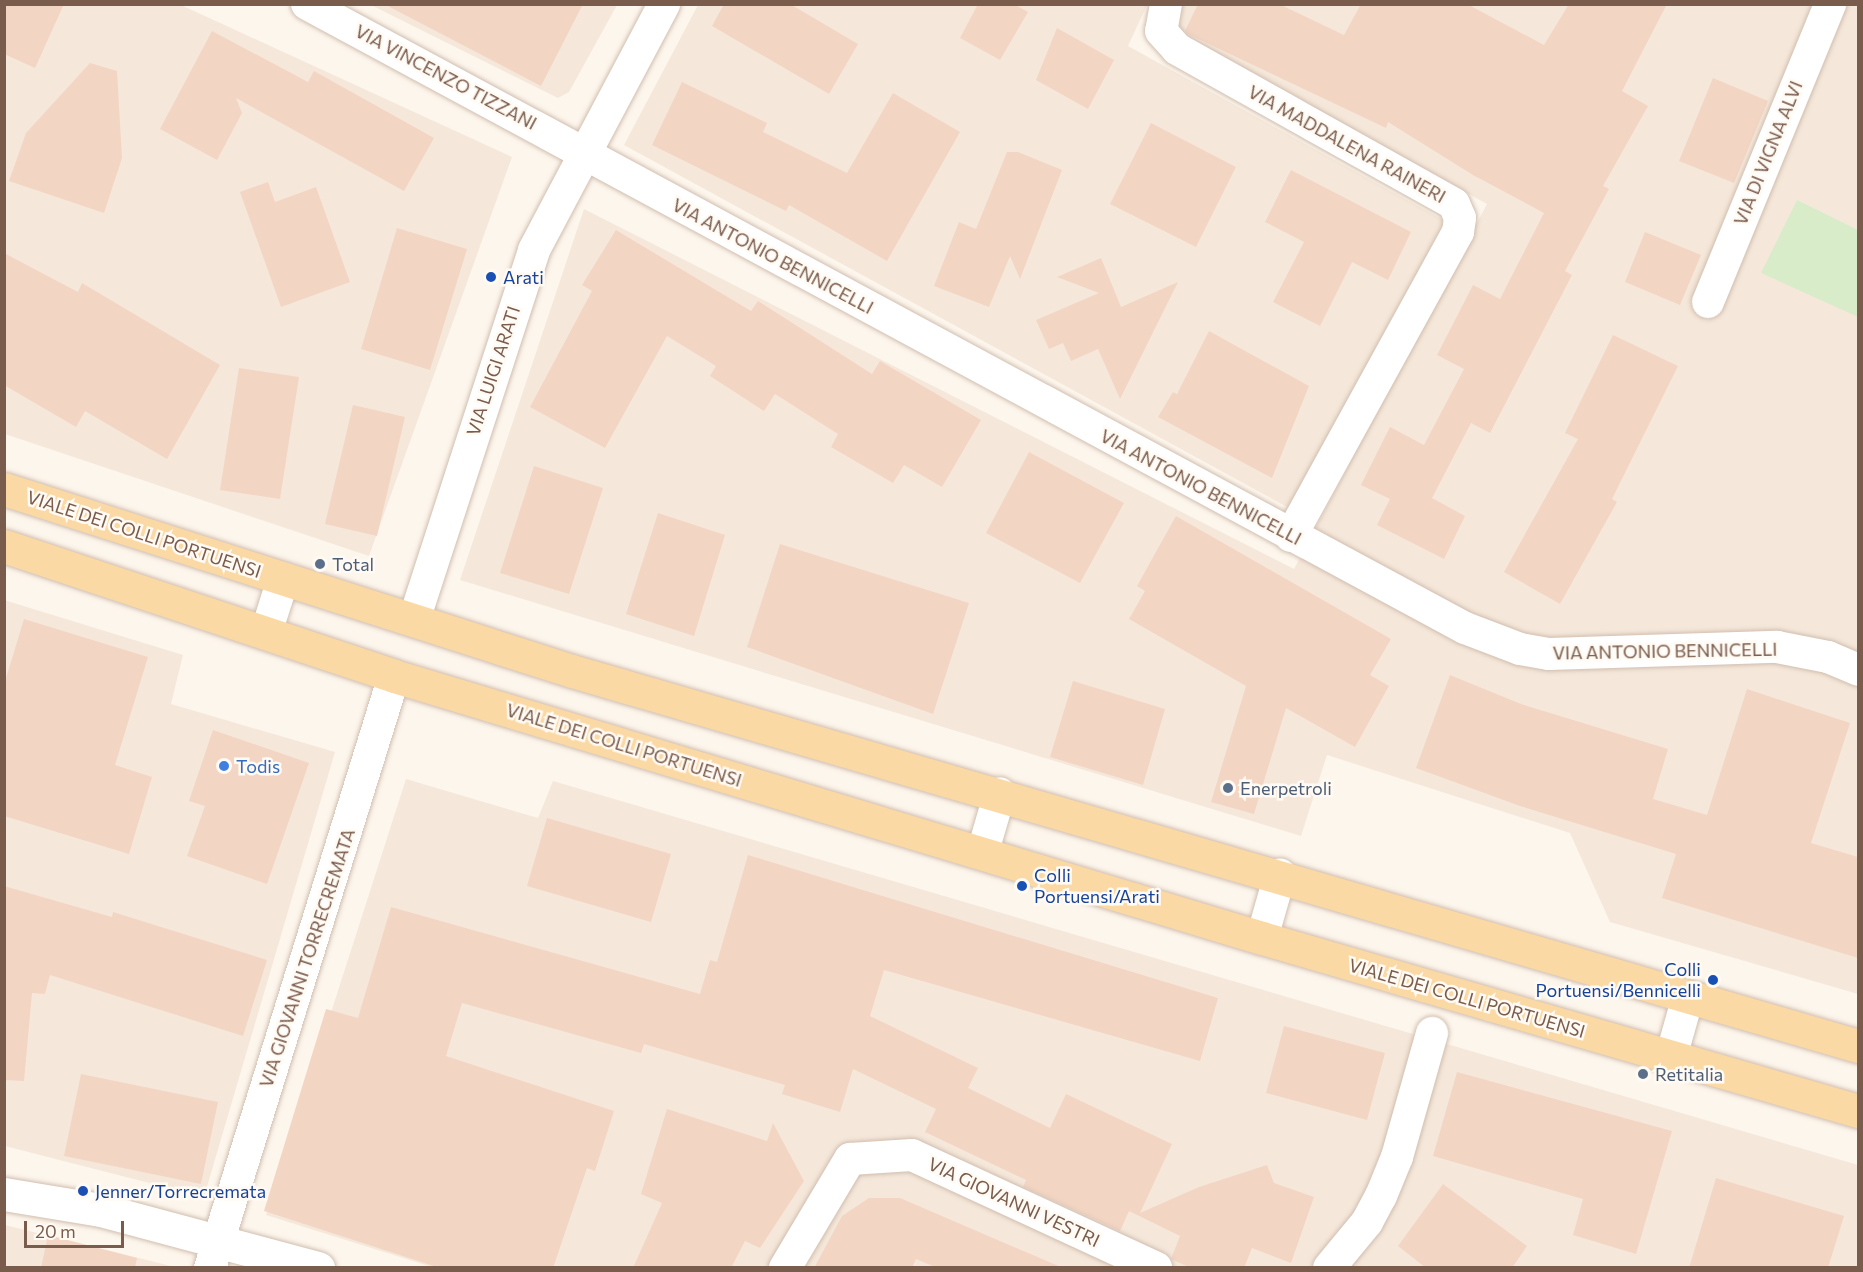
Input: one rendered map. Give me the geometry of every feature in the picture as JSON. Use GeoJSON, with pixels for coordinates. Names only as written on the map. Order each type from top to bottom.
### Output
{"type":"FeatureCollection","features":[{"type":"Feature","properties":{"kind":"main road","name":"VIALE DEI COLLI PORTUENSI"},"geometry":{"type":"LineString","coordinates":[[4,489],[572,671],[1280,875],[1688,998],[1858,1046]]}},
{"type":"Feature","properties":{"kind":"main road","name":"VIALE DEI COLLI PORTUENSI"},"geometry":{"type":"LineString","coordinates":[[4,546],[394,676],[983,851],[1262,938],[1858,1111]]}},
{"type":"Feature","properties":{"kind":"street","name":"VIA VINCENZO TIZZANI"},"geometry":{"type":"LineString","coordinates":[[307,4],[584,153]]}},
{"type":"Feature","properties":{"kind":"street","name":"VIA LUIGI ARATI"},"geometry":{"type":"LineString","coordinates":[[414,620],[524,278],[547,220],[664,4]]}},
{"type":"Feature","properties":{"kind":"street","name":"VIA MADDALENA RAINERI"},"geometry":{"type":"LineString","coordinates":[[1166,4],[1161,31],[1177,49],[1454,204],[1460,218],[1458,232],[1291,536]]}},
{"type":"Feature","properties":{"kind":"street","name":"VIA DI VIGNA ALVI"},"geometry":{"type":"LineString","coordinates":[[1708,302],[1830,4]]}},
{"type":"Feature","properties":{"kind":"street","name":"VIA ANTONIO BENNICELLI"},"geometry":{"type":"LineString","coordinates":[[584,153],[1465,628],[1520,648],[1574,655],[1777,648],[1828,657],[1858,670]]}},
{"type":"Feature","properties":{"kind":"street","name":"VIALE DEI COLLI PORTUENSI"},"geometry":{"type":"LineString","coordinates":[[266,633],[283,579]]}},
{"type":"Feature","properties":{"kind":"street","name":"VIA GIOVANNI TORRECREMATA"},"geometry":{"type":"LineString","coordinates":[[214,1254],[394,676]]}},
{"type":"Feature","properties":{"kind":"street"},"geometry":{"type":"LineString","coordinates":[[983,851],[1000,794]]}},
{"type":"Feature","properties":{"kind":"street"},"geometry":{"type":"LineString","coordinates":[[1262,938],[1280,875]]}},
{"type":"Feature","properties":{"kind":"street"},"geometry":{"type":"LineString","coordinates":[[1671,1057],[1688,998]]}},
{"type":"Feature","properties":{"kind":"street"},"geometry":{"type":"LineString","coordinates":[[1329,1268],[1367,1222],[1381,1196],[1397,1157],[1432,1033]]}},
{"type":"Feature","properties":{"kind":"street","name":"VIA GIOVANNI VESTRI"},"geometry":{"type":"LineString","coordinates":[[784,1268],[850,1159],[912,1155],[1156,1268]]}},
{"type":"Feature","properties":{"kind":"street"},"geometry":{"type":"LineString","coordinates":[[4,1194],[62,1201],[214,1254],[318,1268]]}},
{"type":"Feature","properties":{"kind":"shaded area"},"geometry":{"type":"Polygon","coordinates":[[[5,5],[181,5],[512,157],[369,556],[5,434],[5,5]]]}},
{"type":"Feature","properties":{"kind":"shaded area"},"geometry":{"type":"Polygon","coordinates":[[[371,5],[617,5],[569,92],[558,98],[371,5]]]}},
{"type":"Feature","properties":{"kind":"shaded area"},"geometry":{"type":"Polygon","coordinates":[[[698,5],[1147,5],[1128,46],[1445,221],[1289,508],[624,145],[698,5]]]}},
{"type":"Feature","properties":{"kind":"shaded area"},"geometry":{"type":"Polygon","coordinates":[[[1182,5],[1858,5],[1858,994],[1610,922],[1570,833],[1327,755],[1301,836],[460,580],[584,209],[1294,569],[1487,204],[1170,28],[1182,5]]]}},
{"type":"Feature","properties":{"kind":"shaded area"},"geometry":{"type":"Polygon","coordinates":[[[4,600],[183,655],[171,704],[335,752],[204,1197],[5,1146],[4,600]]]}},
{"type":"Feature","properties":{"kind":"shaded area"},"geometry":{"type":"Polygon","coordinates":[[[406,779],[538,818],[553,781],[1858,1165],[1858,1267],[435,1268],[266,1215],[406,779]]]}},
{"type":"Feature","properties":{"kind":"shaded area"},"geometry":{"type":"Polygon","coordinates":[[[5,1225],[175,1267],[5,1267],[5,1225]]]}},
{"type":"Feature","properties":{"kind":"green space"},"geometry":{"type":"Polygon","coordinates":[[[1797,200],[1858,230],[1858,317],[1761,273],[1797,200]]]}},
{"type":"Feature","properties":{"kind":"building"},"geometry":{"type":"Polygon","coordinates":[[[4,4],[64,4],[35,68],[4,54],[4,4]]]}},
{"type":"Feature","properties":{"kind":"building"},"geometry":{"type":"Polygon","coordinates":[[[384,4],[583,4],[541,86],[384,4]]]}},
{"type":"Feature","properties":{"kind":"building"},"geometry":{"type":"Polygon","coordinates":[[[724,4],[790,4],[858,44],[829,94],[712,26],[724,4]]]}},
{"type":"Feature","properties":{"kind":"building"},"geometry":{"type":"Polygon","coordinates":[[[978,4],[1014,4],[1028,12],[1000,60],[960,38],[978,4]]]}},
{"type":"Feature","properties":{"kind":"building"},"geometry":{"type":"Polygon","coordinates":[[[1198,4],[1279,4],[1344,35],[1361,4],[1467,4],[1544,45],[1569,4],[1667,4],[1622,91],[1648,106],[1603,186],[1609,189],[1565,271],[1572,275],[1490,433],[1471,423],[1432,498],[1465,516],[1444,559],[1377,525],[1390,499],[1361,485],[1390,427],[1424,445],[1464,369],[1437,355],[1473,285],[1500,299],[1544,213],[1473,175],[1388,122],[1386,128],[1188,34],[1185,31],[1198,4]]]}},
{"type":"Feature","properties":{"kind":"building"},"geometry":{"type":"Polygon","coordinates":[[[1057,28],[1114,60],[1088,109],[1036,80],[1057,28]]]}},
{"type":"Feature","properties":{"kind":"building"},"geometry":{"type":"Polygon","coordinates":[[[212,31],[308,82],[314,71],[434,138],[404,191],[236,98],[242,113],[217,160],[160,129],[212,31]]]}},
{"type":"Feature","properties":{"kind":"building"},"geometry":{"type":"Polygon","coordinates":[[[90,63],[117,71],[122,158],[104,213],[9,181],[26,133],[90,63]]]}},
{"type":"Feature","properties":{"kind":"building"},"geometry":{"type":"Polygon","coordinates":[[[1713,78],[1768,101],[1734,183],[1679,161],[1713,78]]]}},
{"type":"Feature","properties":{"kind":"building"},"geometry":{"type":"Polygon","coordinates":[[[682,82],[767,123],[763,132],[847,173],[893,93],[960,132],[887,261],[789,205],[786,211],[652,145],[682,82]]]}},
{"type":"Feature","properties":{"kind":"building"},"geometry":{"type":"Polygon","coordinates":[[[1151,123],[1236,167],[1196,247],[1110,204],[1151,123]]]}},
{"type":"Feature","properties":{"kind":"building"},"geometry":{"type":"Polygon","coordinates":[[[1007,152],[1018,152],[1062,170],[1020,279],[1010,256],[989,307],[934,286],[959,222],[976,229],[1007,152]]]}},
{"type":"Feature","properties":{"kind":"building"},"geometry":{"type":"Polygon","coordinates":[[[1291,170],[1411,232],[1388,280],[1352,262],[1320,326],[1273,302],[1304,242],[1265,222],[1291,170]]]}},
{"type":"Feature","properties":{"kind":"building"},"geometry":{"type":"Polygon","coordinates":[[[268,182],[275,202],[316,187],[350,282],[281,307],[240,192],[268,182]]]}},
{"type":"Feature","properties":{"kind":"building"},"geometry":{"type":"Polygon","coordinates":[[[397,228],[467,249],[430,370],[361,349],[397,228]]]}},
{"type":"Feature","properties":{"kind":"building"},"geometry":{"type":"Polygon","coordinates":[[[616,230],[751,311],[758,301],[872,374],[880,361],[981,420],[942,487],[904,465],[893,483],[831,447],[838,434],[775,394],[764,411],[710,376],[716,366],[667,336],[605,448],[530,407],[592,291],[582,285],[616,230]]]}},
{"type":"Feature","properties":{"kind":"building"},"geometry":{"type":"Polygon","coordinates":[[[1645,232],[1701,255],[1680,305],[1625,282],[1645,232]]]}},
{"type":"Feature","properties":{"kind":"building"},"geometry":{"type":"Polygon","coordinates":[[[4,253],[78,292],[82,283],[220,365],[167,459],[85,411],[76,427],[4,385],[4,253]]]}},
{"type":"Feature","properties":{"kind":"building"},"geometry":{"type":"Polygon","coordinates":[[[1101,258],[1121,307],[1178,282],[1120,399],[1098,349],[1071,361],[1063,343],[1049,349],[1036,320],[1099,293],[1057,277],[1101,258]]]}},
{"type":"Feature","properties":{"kind":"building"},"geometry":{"type":"Polygon","coordinates":[[[1209,331],[1309,386],[1272,478],[1158,417],[1173,392],[1177,394],[1209,331]]]}},
{"type":"Feature","properties":{"kind":"building"},"geometry":{"type":"Polygon","coordinates":[[[1613,335],[1678,366],[1612,499],[1617,502],[1560,604],[1504,572],[1578,439],[1565,433],[1613,335]]]}},
{"type":"Feature","properties":{"kind":"building"},"geometry":{"type":"Polygon","coordinates":[[[239,368],[299,377],[280,499],[220,490],[239,368]]]}},
{"type":"Feature","properties":{"kind":"building"},"geometry":{"type":"Polygon","coordinates":[[[353,405],[405,417],[377,536],[325,524],[353,405]]]}},
{"type":"Feature","properties":{"kind":"building"},"geometry":{"type":"Polygon","coordinates":[[[1029,452],[1124,503],[1080,583],[986,533],[1029,452]]]}},
{"type":"Feature","properties":{"kind":"building"},"geometry":{"type":"Polygon","coordinates":[[[534,466],[603,488],[569,594],[500,573],[534,466]]]}},
{"type":"Feature","properties":{"kind":"building"},"geometry":{"type":"Polygon","coordinates":[[[658,513],[725,535],[694,636],[626,614],[658,513]]]}},
{"type":"Feature","properties":{"kind":"building"},"geometry":{"type":"Polygon","coordinates":[[[1176,516],[1391,639],[1370,675],[1389,686],[1355,747],[1286,708],[1254,814],[1211,802],[1246,686],[1129,619],[1145,591],[1137,586],[1176,516]]]}},
{"type":"Feature","properties":{"kind":"building"},"geometry":{"type":"Polygon","coordinates":[[[780,544],[969,603],[933,714],[747,647],[780,544]]]}},
{"type":"Feature","properties":{"kind":"building"},"geometry":{"type":"Polygon","coordinates":[[[24,619],[148,657],[115,765],[152,777],[129,854],[4,816],[4,685],[24,619]]]}},
{"type":"Feature","properties":{"kind":"building"},"geometry":{"type":"Polygon","coordinates":[[[1450,675],[1521,704],[1668,749],[1653,799],[1707,815],[1747,689],[1850,723],[1811,843],[1858,857],[1858,958],[1662,898],[1676,854],[1520,806],[1416,768],[1450,675]]]}},
{"type":"Feature","properties":{"kind":"building"},"geometry":{"type":"Polygon","coordinates":[[[1073,681],[1165,709],[1143,785],[1050,757],[1073,681]]]}},
{"type":"Feature","properties":{"kind":"building"},"geometry":{"type":"Polygon","coordinates":[[[213,730],[309,763],[267,884],[187,856],[205,806],[189,801],[213,730]]]}},
{"type":"Feature","properties":{"kind":"building"},"geometry":{"type":"Polygon","coordinates":[[[547,818],[671,854],[651,922],[527,886],[547,818]]]}},
{"type":"Feature","properties":{"kind":"building"},"geometry":{"type":"Polygon","coordinates":[[[748,855],[1218,998],[1200,1061],[884,970],[870,1016],[978,1068],[968,1088],[1050,1128],[1066,1094],[1172,1144],[1140,1213],[1199,1187],[1267,1165],[1274,1183],[1314,1197],[1291,1263],[1252,1248],[1244,1268],[1191,1268],[1171,1259],[1180,1236],[1129,1211],[1120,1231],[1023,1187],[1026,1180],[925,1132],[936,1109],[853,1069],[840,1112],[782,1094],[785,1085],[644,1044],[641,1053],[462,1003],[446,1056],[614,1111],[595,1171],[587,1168],[553,1268],[440,1268],[264,1211],[326,1009],[358,1018],[391,907],[700,994],[710,960],[717,962],[748,855]]]}},
{"type":"Feature","properties":{"kind":"building"},"geometry":{"type":"Polygon","coordinates":[[[4,886],[112,917],[113,912],[267,960],[243,1036],[50,975],[45,994],[32,993],[24,1081],[4,1080],[4,886]]]}},
{"type":"Feature","properties":{"kind":"building"},"geometry":{"type":"Polygon","coordinates":[[[1284,1026],[1385,1053],[1367,1120],[1266,1093],[1284,1026]]]}},
{"type":"Feature","properties":{"kind":"building"},"geometry":{"type":"Polygon","coordinates":[[[1457,1072],[1672,1131],[1636,1254],[1573,1235],[1583,1199],[1433,1156],[1457,1072]]]}},
{"type":"Feature","properties":{"kind":"building"},"geometry":{"type":"Polygon","coordinates":[[[81,1074],[218,1102],[201,1184],[64,1156],[81,1074]]]}},
{"type":"Feature","properties":{"kind":"building"},"geometry":{"type":"Polygon","coordinates":[[[667,1109],[767,1141],[773,1123],[804,1181],[760,1248],[745,1241],[731,1268],[633,1268],[662,1203],[641,1194],[667,1109]]]}},
{"type":"Feature","properties":{"kind":"building"},"geometry":{"type":"Polygon","coordinates":[[[1716,1178],[1844,1216],[1828,1268],[1689,1268],[1716,1178]]]}},
{"type":"Feature","properties":{"kind":"building"},"geometry":{"type":"Polygon","coordinates":[[[1443,1184],[1527,1246],[1512,1268],[1426,1268],[1398,1246],[1443,1184]]]}},
{"type":"Feature","properties":{"kind":"building"},"geometry":{"type":"Polygon","coordinates":[[[869,1198],[900,1198],[1063,1268],[937,1268],[916,1259],[912,1268],[814,1268],[842,1216],[869,1198]]]}},
{"type":"Feature","properties":{"kind":"building"},"geometry":{"type":"Polygon","coordinates":[[[48,1235],[137,1258],[135,1268],[41,1268],[48,1235]]]}},
{"type":"Feature","properties":{"kind":"place","name":"Arati"},"geometry":{"type":"Point","coordinates":[491,277]}},
{"type":"Feature","properties":{"kind":"place","name":"Total"},"geometry":{"type":"Point","coordinates":[320,564]}},
{"type":"Feature","properties":{"kind":"place","name":"Todis"},"geometry":{"type":"Point","coordinates":[224,766]}},
{"type":"Feature","properties":{"kind":"place","name":"Enerpetroli"},"geometry":{"type":"Point","coordinates":[1228,788]}},
{"type":"Feature","properties":{"kind":"place","name":"Colli Portuensi/Arati"},"geometry":{"type":"Point","coordinates":[1022,886]}},
{"type":"Feature","properties":{"kind":"place","name":"Colli Portuensi/Bennicelli"},"geometry":{"type":"Point","coordinates":[1713,980]}},
{"type":"Feature","properties":{"kind":"place","name":"Retitalia"},"geometry":{"type":"Point","coordinates":[1643,1074]}},
{"type":"Feature","properties":{"kind":"place","name":"Jenner/Torrecremata"},"geometry":{"type":"Point","coordinates":[83,1191]}}]}
